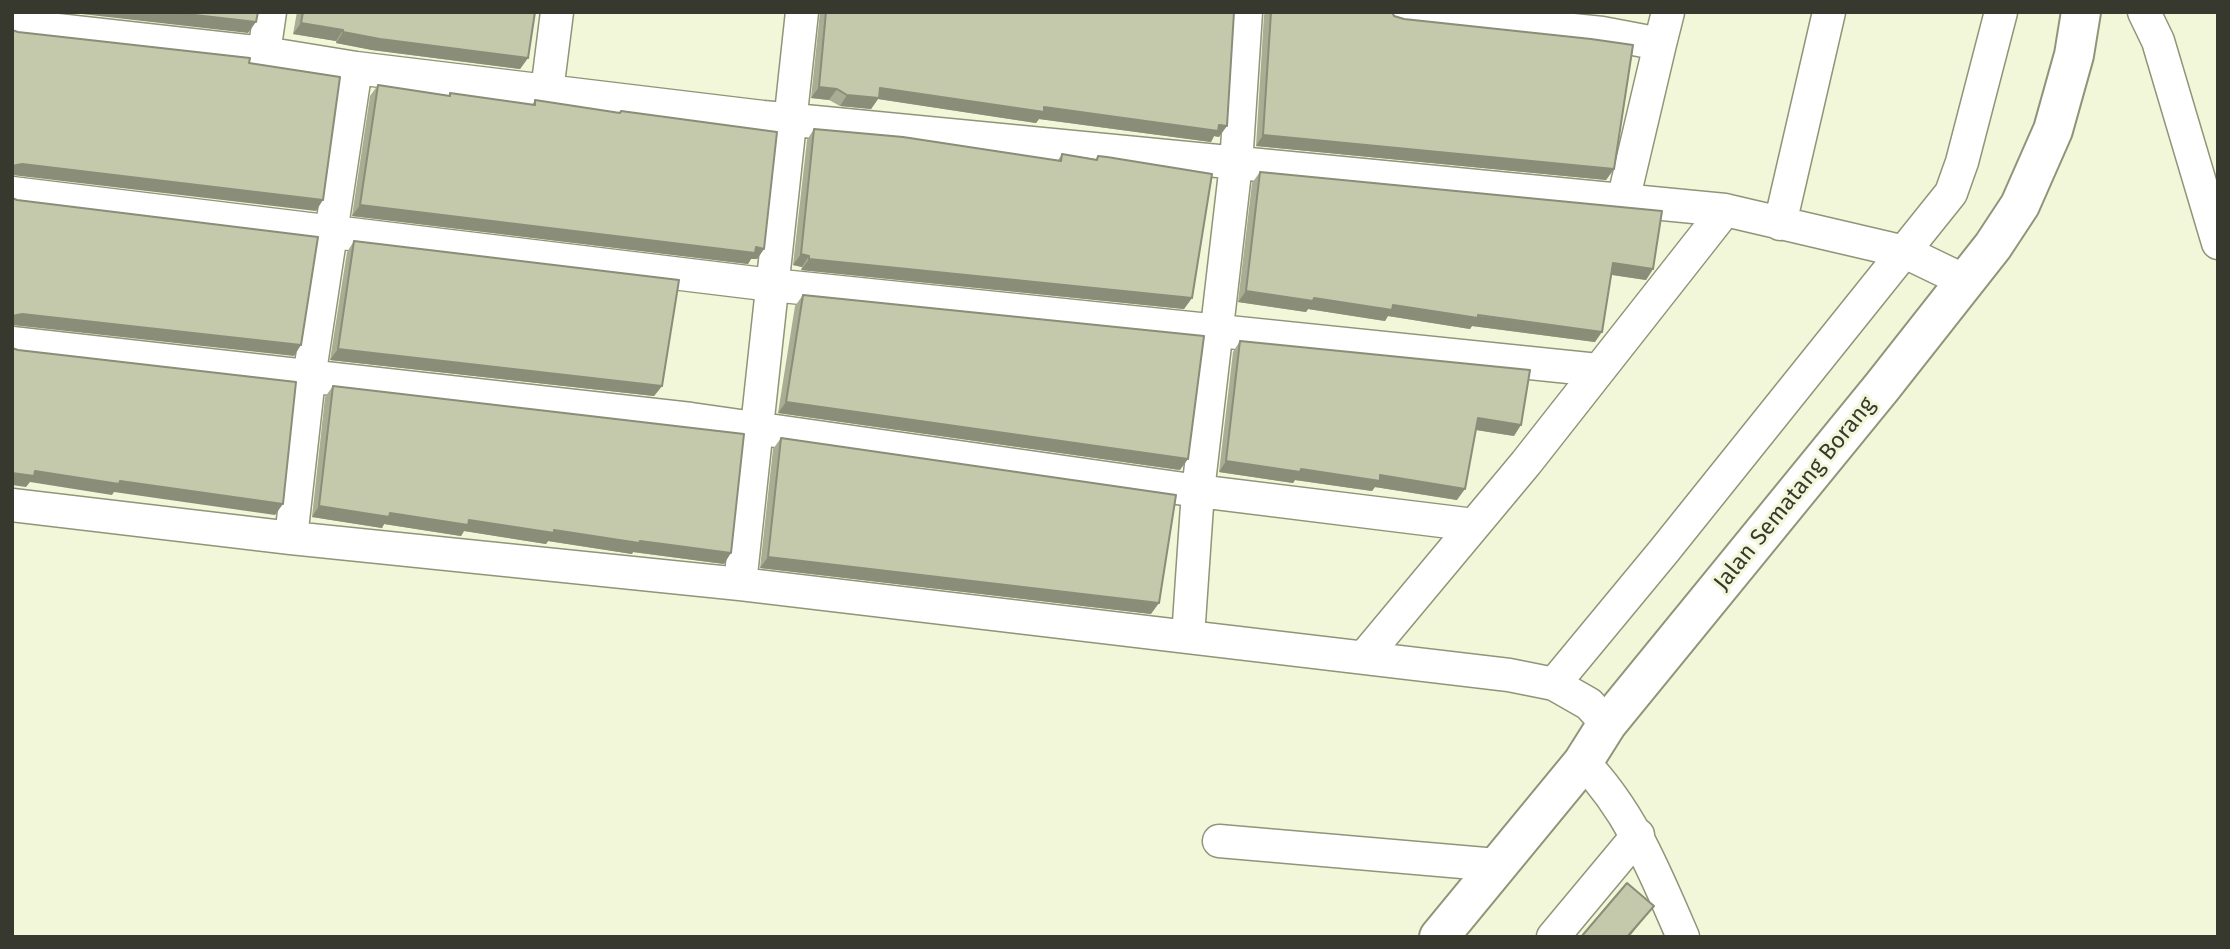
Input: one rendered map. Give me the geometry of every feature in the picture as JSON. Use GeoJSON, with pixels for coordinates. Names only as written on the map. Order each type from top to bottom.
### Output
{"type":"FeatureCollection","features":[{"type":"Feature","properties":{"kind":"street"},"geometry":{"type":"LineString","coordinates":[[264,53],[270,12]]}},
{"type":"Feature","properties":{"kind":"street"},"geometry":{"type":"LineString","coordinates":[[547,92],[557,12]]}},
{"type":"Feature","properties":{"kind":"street"},"geometry":{"type":"LineString","coordinates":[[740,584],[802,12]]}},
{"type":"Feature","properties":{"kind":"street"},"geometry":{"type":"LineString","coordinates":[[1188,637],[1198,491],[1236,164],[1246,12]]}},
{"type":"Feature","properties":{"kind":"street"},"geometry":{"type":"LineString","coordinates":[[1398,12],[1604,22],[1660,44]]}},
{"type":"Feature","properties":{"kind":"street"},"geometry":{"type":"LineString","coordinates":[[1623,201],[1668,12]]}},
{"type":"Feature","properties":{"kind":"street"},"geometry":{"type":"LineString","coordinates":[[1780,224],[1829,12]]}},
{"type":"Feature","properties":{"kind":"street"},"geometry":{"type":"LineString","coordinates":[[1554,684],[1951,193],[1962,162],[2001,12]]}},
{"type":"Feature","properties":{"kind":"street","name":"Jalan Sematang Borang"},"geometry":{"type":"LineString","coordinates":[[1439,937],[1497,865],[1588,767],[1607,724],[1882,387],[1993,246],[2020,205],[2053,130],[2074,55],[2081,12]]}},
{"type":"Feature","properties":{"kind":"street"},"geometry":{"type":"LineString","coordinates":[[2144,12],[2158,41],[2218,243]]}},
{"type":"Feature","properties":{"kind":"street"},"geometry":{"type":"LineString","coordinates":[[12,25],[264,53],[356,68],[790,120],[1725,210],[1905,252],[1965,281]]}},
{"type":"Feature","properties":{"kind":"street"},"geometry":{"type":"LineString","coordinates":[[291,538],[309,378],[356,68]]}},
{"type":"Feature","properties":{"kind":"street"},"geometry":{"type":"LineString","coordinates":[[12,193],[772,285],[1598,370]]}},
{"type":"Feature","properties":{"kind":"street"},"geometry":{"type":"LineString","coordinates":[[1365,656],[1474,525],[1725,210]]}},
{"type":"Feature","properties":{"kind":"street"},"geometry":{"type":"LineString","coordinates":[[12,343],[757,428],[1198,491],[1474,525]]}},
{"type":"Feature","properties":{"kind":"street"},"geometry":{"type":"LineString","coordinates":[[12,505],[291,538],[740,584],[1509,675],[1554,684],[1589,704],[1607,724]]}},
{"type":"Feature","properties":{"kind":"street"},"geometry":{"type":"LineString","coordinates":[[1588,767],[1629,823],[1683,937]]}},
{"type":"Feature","properties":{"kind":"street"},"geometry":{"type":"LineString","coordinates":[[1553,937],[1629,823]]}},
{"type":"Feature","properties":{"kind":"street"},"geometry":{"type":"LineString","coordinates":[[1219,841],[1497,865]]}},
{"type":"Feature","properties":{"kind":"building"},"geometry":{"type":"Polygon","coordinates":[[[169,12],[258,12],[256,22],[169,12]]]}},
{"type":"Feature","properties":{"kind":"building"},"geometry":{"type":"Polygon","coordinates":[[[303,12],[535,12],[528,58],[343,32],[301,23],[303,12]]]}},
{"type":"Feature","properties":{"kind":"building"},"geometry":{"type":"Polygon","coordinates":[[[826,12],[1234,12],[1227,126],[1219,125],[1218,131],[1044,107],[1044,112],[880,88],[879,98],[847,95],[837,89],[819,87],[826,12]]]}},
{"type":"Feature","properties":{"kind":"building"},"geometry":{"type":"Polygon","coordinates":[[[1271,12],[1392,12],[1394,16],[1404,19],[1633,45],[1614,169],[1263,135],[1271,12]]]}},
{"type":"Feature","properties":{"kind":"building"},"geometry":{"type":"Polygon","coordinates":[[[12,30],[250,58],[249,63],[340,77],[323,200],[22,164],[12,166],[12,30]]]}},
{"type":"Feature","properties":{"kind":"building"},"geometry":{"type":"Polygon","coordinates":[[[378,85],[535,105],[535,100],[777,132],[764,249],[756,247],[755,253],[360,205],[378,85]]]}},
{"type":"Feature","properties":{"kind":"building"},"geometry":{"type":"Polygon","coordinates":[[[814,129],[903,137],[1061,161],[1062,154],[1097,160],[1098,156],[1107,157],[1212,174],[1192,298],[809,259],[809,256],[801,254],[814,129]]]}},
{"type":"Feature","properties":{"kind":"building"},"geometry":{"type":"Polygon","coordinates":[[[1260,172],[1662,211],[1653,269],[1613,263],[1602,332],[1393,305],[1392,310],[1246,291],[1260,172]]]}},
{"type":"Feature","properties":{"kind":"building"},"geometry":{"type":"Polygon","coordinates":[[[12,198],[318,237],[301,345],[22,314],[12,316],[12,198]]]}},
{"type":"Feature","properties":{"kind":"building"},"geometry":{"type":"Polygon","coordinates":[[[354,241],[679,280],[662,386],[338,349],[354,241]]]}},
{"type":"Feature","properties":{"kind":"building"},"geometry":{"type":"Polygon","coordinates":[[[803,295],[1204,336],[1188,459],[786,402],[803,295]]]}},
{"type":"Feature","properties":{"kind":"building"},"geometry":{"type":"Polygon","coordinates":[[[1240,341],[1530,370],[1521,425],[1478,418],[1465,489],[1380,475],[1380,481],[1226,461],[1240,341]]]}},
{"type":"Feature","properties":{"kind":"building"},"geometry":{"type":"Polygon","coordinates":[[[12,348],[296,382],[283,504],[35,471],[34,476],[12,473],[12,348]]]}},
{"type":"Feature","properties":{"kind":"building"},"geometry":{"type":"Polygon","coordinates":[[[333,386],[744,434],[731,553],[554,530],[554,533],[469,520],[468,525],[319,506],[333,386]]]}},
{"type":"Feature","properties":{"kind":"building"},"geometry":{"type":"Polygon","coordinates":[[[781,438],[1176,495],[1159,603],[768,557],[781,438]]]}},
{"type":"Feature","properties":{"kind":"building"},"geometry":{"type":"Polygon","coordinates":[[[1627,883],[1654,906],[1627,937],[1581,937],[1627,883]]]}}]}
